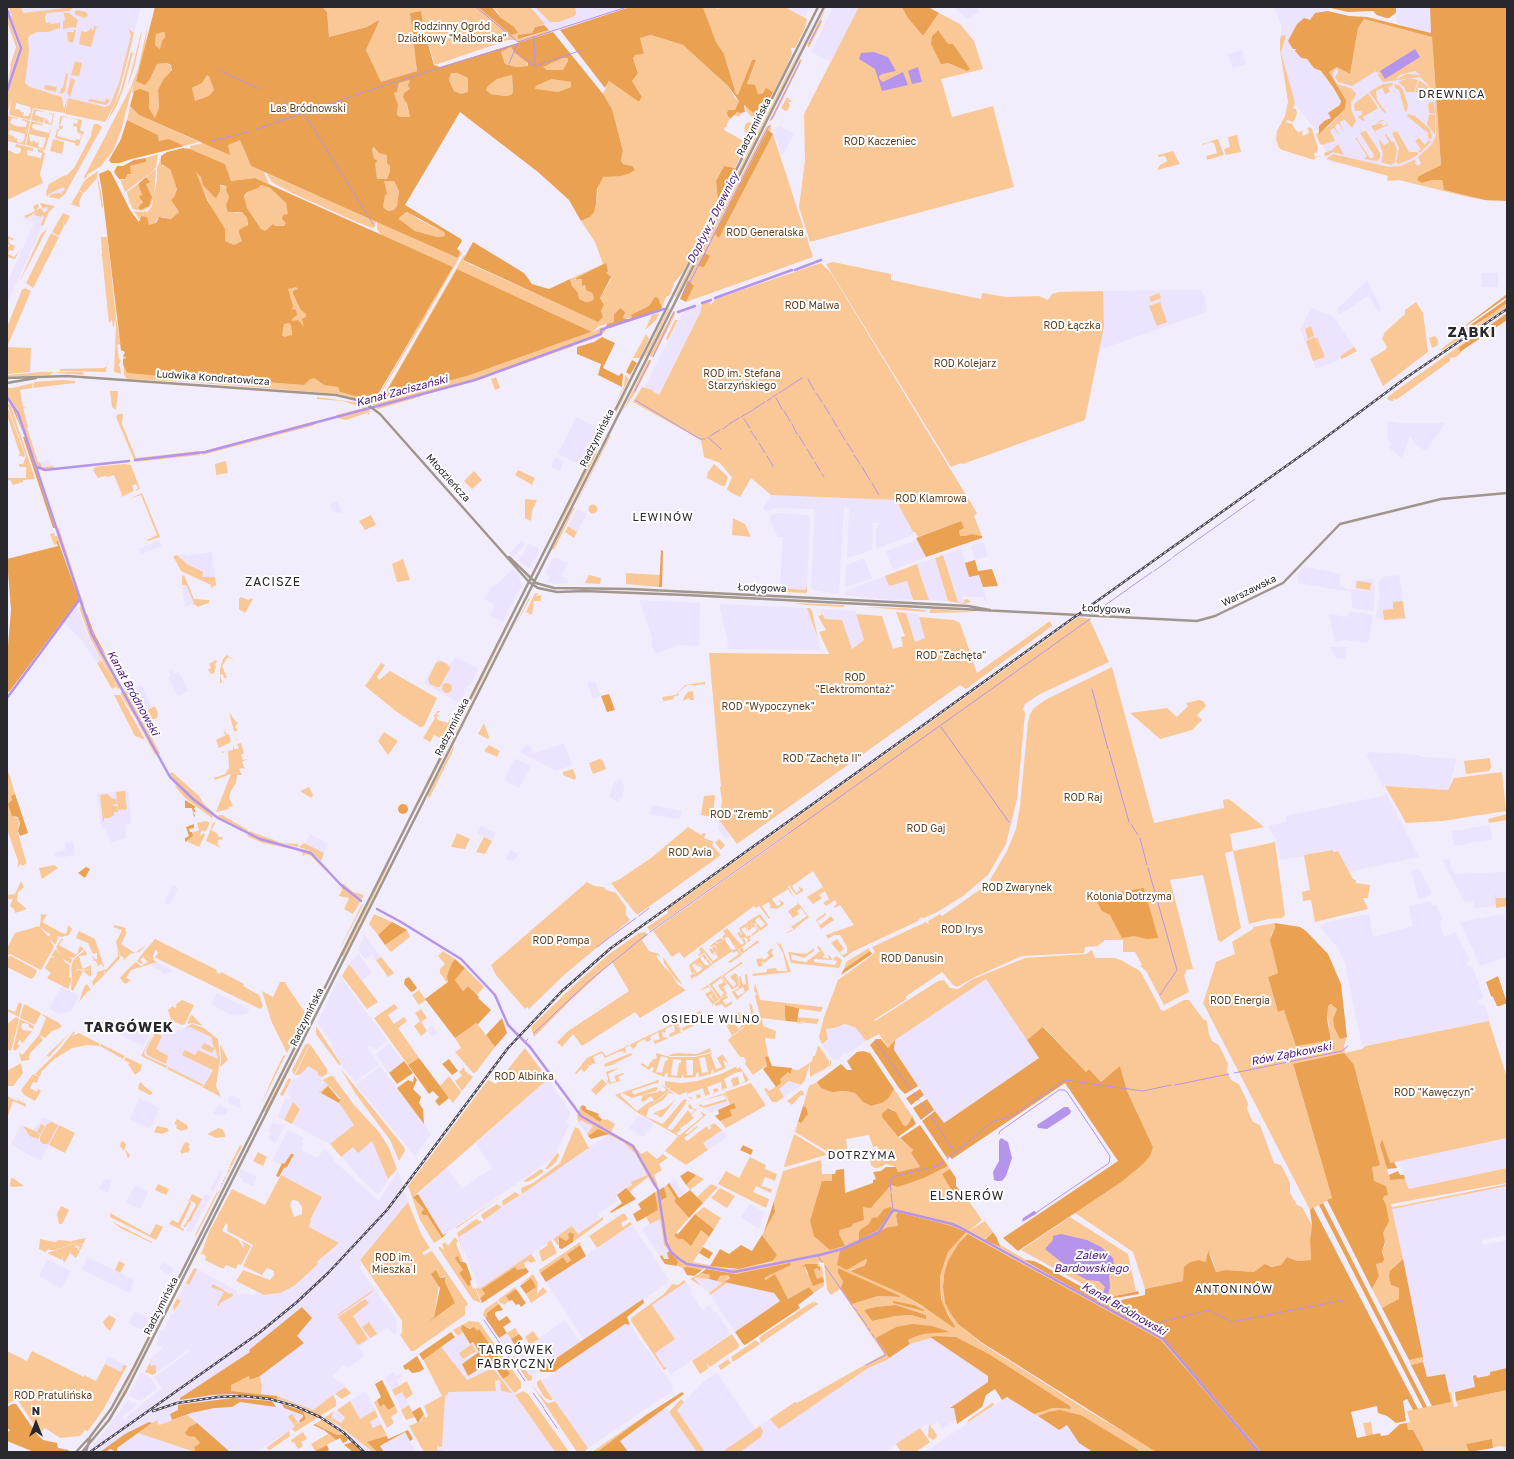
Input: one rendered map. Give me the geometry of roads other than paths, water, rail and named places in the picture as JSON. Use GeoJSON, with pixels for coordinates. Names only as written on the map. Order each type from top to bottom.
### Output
{"type":"FeatureCollection","features":[{"type":"Feature","properties":{"kind":"main road","name":"Radzymińska"},"geometry":{"type":"LineString","coordinates":[[86,1450],[90,1437],[116,1400],[201,1233],[818,7]]}},
{"type":"Feature","properties":{"kind":"main road","name":"Radzymińska"},"geometry":{"type":"LineString","coordinates":[[86,1450],[121,1402],[824,7]]}},
{"type":"Feature","properties":{"kind":"main road","name":"Ludwika Kondratowicza"},"geometry":{"type":"LineString","coordinates":[[7,383],[44,376]]}},
{"type":"Feature","properties":{"kind":"main road","name":"Ludwika Kondratowicza"},"geometry":{"type":"LineString","coordinates":[[7,378],[67,376],[336,395],[352,398],[370,406],[375,410]]}},
{"type":"Feature","properties":{"kind":"main road","name":"Młodzieńcza"},"geometry":{"type":"LineString","coordinates":[[375,410],[532,584]]}},
{"type":"Feature","properties":{"kind":"main road","name":"Warszawska"},"geometry":{"type":"LineString","coordinates":[[1215,616],[1276,587],[1290,578],[1301,563],[1340,524],[1441,499],[1507,493]]}},
{"type":"Feature","properties":{"kind":"main road","name":"Młodzieńcza"},"geometry":{"type":"LineString","coordinates":[[507,556],[531,578]]}},
{"type":"Feature","properties":{"kind":"main road","name":"Łodygowa"},"geometry":{"type":"LineString","coordinates":[[531,578],[540,584],[554,588],[630,589],[970,606],[995,611]]}},
{"type":"Feature","properties":{"kind":"main road","name":"Łodygowa"},"geometry":{"type":"LineString","coordinates":[[532,584],[538,588],[553,592],[628,593],[1190,620],[1215,616]]}},
{"type":"Feature","properties":{"kind":"main road"},"geometry":{"type":"LineString","coordinates":[[628,593],[630,589]]}},
{"type":"Feature","properties":{"kind":"main road"},"geometry":{"type":"LineString","coordinates":[[834,603],[841,600]]}},
{"type":"Feature","properties":{"kind":"main road"},"geometry":{"type":"LineString","coordinates":[[201,1233],[205,1235]]}},
{"type":"Feature","properties":{"kind":"main road"},"geometry":{"type":"LineString","coordinates":[[76,1452],[90,1437]]}},
{"type":"Feature","properties":{"kind":"main road"},"geometry":{"type":"LineString","coordinates":[[82,1452],[86,1450]]}},
{"type":"Feature","properties":{"kind":"water"},"geometry":{"type":"Polygon","coordinates":[[[1415,49],[1420,57],[1385,79],[1380,71],[1415,49]]]}},
{"type":"Feature","properties":{"kind":"water"},"geometry":{"type":"Polygon","coordinates":[[[874,52],[888,57],[896,71],[882,74],[879,76],[880,80],[883,82],[903,72],[908,85],[882,91],[875,69],[859,59],[861,53],[874,52]]]}},
{"type":"Feature","properties":{"kind":"water"},"geometry":{"type":"Polygon","coordinates":[[[918,67],[922,82],[912,84],[908,71],[918,67]]]}},
{"type":"Feature","properties":{"kind":"water"},"geometry":{"type":"Polygon","coordinates":[[[1064,1107],[1068,1107],[1071,1111],[1070,1114],[1047,1129],[1038,1128],[1037,1125],[1064,1107]]]}},
{"type":"Feature","properties":{"kind":"water"},"geometry":{"type":"Polygon","coordinates":[[[1001,1138],[1008,1142],[1012,1158],[1006,1176],[1002,1181],[997,1181],[994,1180],[993,1172],[999,1161],[999,1141],[1001,1138]]]}},
{"type":"Feature","properties":{"kind":"water"},"geometry":{"type":"Polygon","coordinates":[[[1034,1211],[1037,1212],[1036,1214],[1022,1222],[1023,1218],[1034,1211]]]}},
{"type":"Feature","properties":{"kind":"water","name":"Zalew Bardowskiego"},"geometry":{"type":"Polygon","coordinates":[[[1061,1234],[1087,1240],[1101,1247],[1113,1258],[1114,1265],[1109,1276],[1110,1287],[1108,1294],[1103,1293],[1105,1287],[1099,1281],[1087,1280],[1076,1274],[1045,1249],[1053,1240],[1053,1236],[1061,1234]]]}},
{"type":"Feature","properties":{"kind":"waterway"},"geometry":{"type":"LineString","coordinates":[[476,7],[518,42],[627,7]]}},
{"type":"Feature","properties":{"kind":"waterway","name":"Kanał Bródnowski"},"geometry":{"type":"LineString","coordinates":[[7,10],[11,13]]}},
{"type":"Feature","properties":{"kind":"waterway","name":"Kanał Bródnowski"},"geometry":{"type":"LineString","coordinates":[[7,10],[21,48],[7,91]]}},
{"type":"Feature","properties":{"kind":"waterway"},"geometry":{"type":"LineString","coordinates":[[809,44],[821,21]]}},
{"type":"Feature","properties":{"kind":"waterway"},"geometry":{"type":"LineString","coordinates":[[534,37],[535,65]]}},
{"type":"Feature","properties":{"kind":"waterway"},"geometry":{"type":"LineString","coordinates":[[509,64],[517,44]]}},
{"type":"Feature","properties":{"kind":"waterway"},"geometry":{"type":"LineString","coordinates":[[439,68],[517,44]]}},
{"type":"Feature","properties":{"kind":"waterway"},"geometry":{"type":"LineString","coordinates":[[524,58],[535,66],[582,50]]}},
{"type":"Feature","properties":{"kind":"waterway"},"geometry":{"type":"LineString","coordinates":[[515,52],[522,57]]}},
{"type":"Feature","properties":{"kind":"waterway"},"geometry":{"type":"LineString","coordinates":[[771,120],[800,62]]}},
{"type":"Feature","properties":{"kind":"waterway"},"geometry":{"type":"LineString","coordinates":[[361,93],[436,69]]}},
{"type":"Feature","properties":{"kind":"waterway"},"geometry":{"type":"LineString","coordinates":[[219,70],[259,89]]}},
{"type":"Feature","properties":{"kind":"waterway"},"geometry":{"type":"LineString","coordinates":[[274,123],[359,94]]}},
{"type":"Feature","properties":{"kind":"waterway"},"geometry":{"type":"LineString","coordinates":[[285,101],[299,108]]}},
{"type":"Feature","properties":{"kind":"waterway"},"geometry":{"type":"LineString","coordinates":[[305,115],[373,224]]}},
{"type":"Feature","properties":{"kind":"waterway"},"geometry":{"type":"LineString","coordinates":[[254,130],[271,124]]}},
{"type":"Feature","properties":{"kind":"waterway","name":"Dopływ z Drewnicy"},"geometry":{"type":"LineString","coordinates":[[684,294],[769,126]]}},
{"type":"Feature","properties":{"kind":"waterway"},"geometry":{"type":"LineString","coordinates":[[743,150],[753,131]]}},
{"type":"Feature","properties":{"kind":"waterway"},"geometry":{"type":"LineString","coordinates":[[211,141],[248,132]]}},
{"type":"Feature","properties":{"kind":"waterway","name":"Kanał Zaciszański"},"geometry":{"type":"LineString","coordinates":[[795,270],[821,260]]}},
{"type":"Feature","properties":{"kind":"waterway","name":"Kanał Zaciszański"},"geometry":{"type":"LineString","coordinates":[[715,298],[792,270]]}},
{"type":"Feature","properties":{"kind":"waterway"},"geometry":{"type":"LineString","coordinates":[[702,303],[711,300]]}},
{"type":"Feature","properties":{"kind":"waterway","name":"Kanał Zaciszański"},"geometry":{"type":"LineString","coordinates":[[678,312],[695,306]]}},
{"type":"Feature","properties":{"kind":"waterway","name":"Kanał Zaciszański"},"geometry":{"type":"LineString","coordinates":[[135,460],[205,452],[475,380],[601,334],[601,330],[608,327],[664,309]]}},
{"type":"Feature","properties":{"kind":"waterway"},"geometry":{"type":"LineString","coordinates":[[653,357],[674,312]]}},
{"type":"Feature","properties":{"kind":"waterway"},"geometry":{"type":"LineString","coordinates":[[635,391],[650,361]]}},
{"type":"Feature","properties":{"kind":"waterway"},"geometry":{"type":"LineString","coordinates":[[791,385],[802,378]]}},
{"type":"Feature","properties":{"kind":"waterway"},"geometry":{"type":"LineString","coordinates":[[808,379],[814,390]]}},
{"type":"Feature","properties":{"kind":"waterway"},"geometry":{"type":"LineString","coordinates":[[779,393],[790,386]]}},
{"type":"Feature","properties":{"kind":"waterway"},"geometry":{"type":"LineString","coordinates":[[816,393],[822,402]]}},
{"type":"Feature","properties":{"kind":"waterway"},"geometry":{"type":"LineString","coordinates":[[767,401],[777,394]]}},
{"type":"Feature","properties":{"kind":"waterway","name":"Kanał Bródnowski"},"geometry":{"type":"LineString","coordinates":[[7,397],[18,413],[92,635],[170,777],[193,799],[218,818],[260,839],[311,853],[341,885],[361,901]]}},
{"type":"Feature","properties":{"kind":"waterway"},"geometry":{"type":"LineString","coordinates":[[776,398],[782,409]]}},
{"type":"Feature","properties":{"kind":"waterway"},"geometry":{"type":"LineString","coordinates":[[635,400],[700,439],[705,439]]}},
{"type":"Feature","properties":{"kind":"waterway"},"geometry":{"type":"LineString","coordinates":[[754,409],[765,402]]}},
{"type":"Feature","properties":{"kind":"waterway"},"geometry":{"type":"LineString","coordinates":[[824,405],[830,415]]}},
{"type":"Feature","properties":{"kind":"waterway"},"geometry":{"type":"LineString","coordinates":[[741,417],[753,410]]}},
{"type":"Feature","properties":{"kind":"waterway"},"geometry":{"type":"LineString","coordinates":[[784,411],[790,421]]}},
{"type":"Feature","properties":{"kind":"waterway"},"geometry":{"type":"LineString","coordinates":[[729,424],[739,418]]}},
{"type":"Feature","properties":{"kind":"waterway"},"geometry":{"type":"LineString","coordinates":[[832,418],[837,427]]}},
{"type":"Feature","properties":{"kind":"waterway"},"geometry":{"type":"LineString","coordinates":[[744,419],[750,428]]}},
{"type":"Feature","properties":{"kind":"waterway"},"geometry":{"type":"LineString","coordinates":[[792,424],[797,434]]}},
{"type":"Feature","properties":{"kind":"waterway"},"geometry":{"type":"LineString","coordinates":[[723,429],[728,425]]}},
{"type":"Feature","properties":{"kind":"waterway"},"geometry":{"type":"LineString","coordinates":[[710,436],[720,430]]}},
{"type":"Feature","properties":{"kind":"waterway"},"geometry":{"type":"LineString","coordinates":[[839,430],[845,440]]}},
{"type":"Feature","properties":{"kind":"waterway"},"geometry":{"type":"LineString","coordinates":[[751,431],[757,440]]}},
{"type":"Feature","properties":{"kind":"waterway"},"geometry":{"type":"LineString","coordinates":[[799,436],[805,446]]}},
{"type":"Feature","properties":{"kind":"waterway"},"geometry":{"type":"LineString","coordinates":[[707,438],[708,437],[721,449]]}},
{"type":"Feature","properties":{"kind":"waterway"},"geometry":{"type":"LineString","coordinates":[[759,443],[765,453]]}},
{"type":"Feature","properties":{"kind":"waterway"},"geometry":{"type":"LineString","coordinates":[[847,443],[853,452]]}},
{"type":"Feature","properties":{"kind":"waterway"},"geometry":{"type":"LineString","coordinates":[[807,449],[813,459]]}},
{"type":"Feature","properties":{"kind":"waterway"},"geometry":{"type":"LineString","coordinates":[[854,455],[860,464]]}},
{"type":"Feature","properties":{"kind":"waterway"},"geometry":{"type":"LineString","coordinates":[[767,456],[773,466]]}},
{"type":"Feature","properties":{"kind":"waterway","name":"Kanał Zaciszański"},"geometry":{"type":"LineString","coordinates":[[37,467],[45,470],[129,461]]}},
{"type":"Feature","properties":{"kind":"waterway"},"geometry":{"type":"LineString","coordinates":[[815,462],[820,471]]}},
{"type":"Feature","properties":{"kind":"waterway"},"geometry":{"type":"LineString","coordinates":[[862,467],[870,480]]}},
{"type":"Feature","properties":{"kind":"waterway"},"geometry":{"type":"LineString","coordinates":[[872,483],[879,495]]}},
{"type":"Feature","properties":{"kind":"waterway"},"geometry":{"type":"LineString","coordinates":[[1173,557],[1255,499]]}},
{"type":"Feature","properties":{"kind":"waterway"},"geometry":{"type":"LineString","coordinates":[[1154,571],[1171,559]]}},
{"type":"Feature","properties":{"kind":"waterway"},"geometry":{"type":"LineString","coordinates":[[1097,611],[1152,572]]}},
{"type":"Feature","properties":{"kind":"waterway"},"geometry":{"type":"LineString","coordinates":[[7,698],[80,599]]}},
{"type":"Feature","properties":{"kind":"waterway"},"geometry":{"type":"LineString","coordinates":[[1092,613],[1091,611],[1094,611]]}},
{"type":"Feature","properties":{"kind":"waterway"},"geometry":{"type":"LineString","coordinates":[[650,932],[1090,619]]}},
{"type":"Feature","properties":{"kind":"waterway"},"geometry":{"type":"LineString","coordinates":[[1092,689],[1108,749]]}},
{"type":"Feature","properties":{"kind":"waterway"},"geometry":{"type":"LineString","coordinates":[[941,727],[1009,822]]}},
{"type":"Feature","properties":{"kind":"waterway"},"geometry":{"type":"LineString","coordinates":[[1109,751],[1129,822]]}},
{"type":"Feature","properties":{"kind":"waterway"},"geometry":{"type":"LineString","coordinates":[[1131,824],[1138,835]]}},
{"type":"Feature","properties":{"kind":"waterway"},"geometry":{"type":"LineString","coordinates":[[1140,838],[1147,865]]}},
{"type":"Feature","properties":{"kind":"waterway"},"geometry":{"type":"LineString","coordinates":[[1148,868],[1177,970],[1160,995]]}},
{"type":"Feature","properties":{"kind":"waterway"},"geometry":{"type":"LineString","coordinates":[[639,916],[649,908]]}},
{"type":"Feature","properties":{"kind":"waterway","name":"Kanał Bródnowski"},"geometry":{"type":"LineString","coordinates":[[377,909],[461,959],[495,995],[508,1025],[530,1047],[581,1116],[633,1146],[658,1190],[666,1242],[671,1252],[679,1259],[687,1264],[734,1272],[819,1255]]}},
{"type":"Feature","properties":{"kind":"waterway"},"geometry":{"type":"LineString","coordinates":[[621,929],[636,918]]}},
{"type":"Feature","properties":{"kind":"waterway"},"geometry":{"type":"LineString","coordinates":[[597,947],[621,929]]}},
{"type":"Feature","properties":{"kind":"waterway"},"geometry":{"type":"LineString","coordinates":[[534,1033],[588,982],[647,934]]}},
{"type":"Feature","properties":{"kind":"waterway","name":"Kanał Bródnowski"},"geometry":{"type":"LineString","coordinates":[[525,1042],[528,1039]]}},
{"type":"Feature","properties":{"kind":"waterway"},"geometry":{"type":"LineString","coordinates":[[876,1042],[911,1090]]}},
{"type":"Feature","properties":{"kind":"waterway","name":"Rów Ząbkowski"},"geometry":{"type":"LineString","coordinates":[[1234,1073],[1342,1051],[1348,1046]]}},
{"type":"Feature","properties":{"kind":"waterway","name":"Rów Ząbkowski"},"geometry":{"type":"LineString","coordinates":[[1175,1085],[1229,1074]]}},
{"type":"Feature","properties":{"kind":"waterway","name":"Rów Ząbkowski"},"geometry":{"type":"LineString","coordinates":[[947,1159],[993,1121],[1010,1117],[1065,1080],[1143,1091],[1171,1085]]}},
{"type":"Feature","properties":{"kind":"waterway"},"geometry":{"type":"LineString","coordinates":[[999,1134],[1000,1131],[1059,1090],[1064,1090],[1067,1092],[1110,1156],[1109,1163],[1037,1212]]}},
{"type":"Feature","properties":{"kind":"waterway"},"geometry":{"type":"LineString","coordinates":[[914,1093],[919,1100]]}},
{"type":"Feature","properties":{"kind":"waterway"},"geometry":{"type":"LineString","coordinates":[[921,1103],[929,1113]]}},
{"type":"Feature","properties":{"kind":"waterway"},"geometry":{"type":"LineString","coordinates":[[931,1116],[954,1152]]}},
{"type":"Feature","properties":{"kind":"waterway","name":"Rów Ząbkowski"},"geometry":{"type":"LineString","coordinates":[[891,1191],[890,1181],[893,1177],[940,1165],[944,1161]]}},
{"type":"Feature","properties":{"kind":"waterway","name":"Rów Ząbkowski"},"geometry":{"type":"LineString","coordinates":[[891,1193],[893,1210]]}},
{"type":"Feature","properties":{"kind":"waterway","name":"Kanał Bródnowski"},"geometry":{"type":"LineString","coordinates":[[820,1255],[842,1249],[879,1232],[894,1210],[952,1224],[961,1228],[1163,1339],[1259,1452]]}},
{"type":"Feature","properties":{"kind":"waterway","name":"Kanał Bródnowski"},"geometry":{"type":"LineString","coordinates":[[817,1255],[822,1262]]}},
{"type":"Feature","properties":{"kind":"waterway"},"geometry":{"type":"LineString","coordinates":[[825,1266],[852,1305]]}},
{"type":"Feature","properties":{"kind":"waterway"},"geometry":{"type":"LineString","coordinates":[[1152,1324],[1209,1310],[1232,1322],[1344,1300]]}},
{"type":"Feature","properties":{"kind":"waterway"},"geometry":{"type":"LineString","coordinates":[[853,1307],[857,1311]]}},
{"type":"Feature","properties":{"kind":"waterway"},"geometry":{"type":"LineString","coordinates":[[858,1313],[867,1326]]}},
{"type":"Feature","properties":{"kind":"waterway"},"geometry":{"type":"LineString","coordinates":[[484,1320],[505,1351]]}},
{"type":"Feature","properties":{"kind":"waterway","name":"Kanał Bródnowski"},"geometry":{"type":"LineString","coordinates":[[1141,1326],[1149,1324]]}},
{"type":"Feature","properties":{"kind":"waterway"},"geometry":{"type":"LineString","coordinates":[[866,1365],[886,1355],[876,1339]]}},
{"type":"Feature","properties":{"kind":"waterway"},"geometry":{"type":"LineString","coordinates":[[508,1356],[525,1381]]}},
{"type":"Feature","properties":{"kind":"waterway"},"geometry":{"type":"LineString","coordinates":[[533,1393],[544,1408]]}},
{"type":"Feature","properties":{"kind":"waterway"},"geometry":{"type":"LineString","coordinates":[[544,1409],[557,1428]]}},
{"type":"Feature","properties":{"kind":"railway"},"geometry":{"type":"LineString","coordinates":[[90,1452],[259,1333],[297,1302],[328,1273],[387,1210],[508,1048],[562,991],[611,948],[1310,449],[1407,377],[1507,309]]}},
{"type":"Feature","properties":{"kind":"railway"},"geometry":{"type":"LineString","coordinates":[[153,1411],[177,1403],[218,1397],[243,1396],[270,1399],[295,1406],[320,1417],[343,1432],[364,1452]]}},
{"type":"Feature","properties":{"kind":"district","name":"DREWNICA"},"geometry":{"type":"Point","coordinates":[1452,95]}},
{"type":"Feature","properties":{"kind":"district","name":"ZĄBKI"},"geometry":{"type":"Point","coordinates":[1472,333]}},
{"type":"Feature","properties":{"kind":"district","name":"LEWINÓW"},"geometry":{"type":"Point","coordinates":[663,518]}},
{"type":"Feature","properties":{"kind":"district","name":"ZACISZE"},"geometry":{"type":"Point","coordinates":[273,582]}},
{"type":"Feature","properties":{"kind":"district","name":"OSIEDLE WILNO"},"geometry":{"type":"Point","coordinates":[711,1020]}},
{"type":"Feature","properties":{"kind":"district","name":"TARGÓWEK"},"geometry":{"type":"Point","coordinates":[129,1028]}},
{"type":"Feature","properties":{"kind":"district","name":"DOTRZYMA"},"geometry":{"type":"Point","coordinates":[862,1156]}},
{"type":"Feature","properties":{"kind":"district","name":"ELSNERÓW"},"geometry":{"type":"Point","coordinates":[967,1196]}},
{"type":"Feature","properties":{"kind":"district","name":"ANTONINÓW"},"geometry":{"type":"Point","coordinates":[1234,1290]}},
{"type":"Feature","properties":{"kind":"district","name":"TARGÓWEK FABRYCZNY"},"geometry":{"type":"Point","coordinates":[516,1357]}},
{"type":"Feature","properties":{"kind":"park label","name":"Rodzinny Ogród Działkowy \"Malborska\""},"geometry":{"type":"Point","coordinates":[452,32]}},
{"type":"Feature","properties":{"kind":"park label","name":"Las Bródnowski"},"geometry":{"type":"Point","coordinates":[308,109]}},
{"type":"Feature","properties":{"kind":"park label","name":"ROD Kaczeniec"},"geometry":{"type":"Point","coordinates":[880,142]}},
{"type":"Feature","properties":{"kind":"park label","name":"ROD Generalska"},"geometry":{"type":"Point","coordinates":[765,233]}},
{"type":"Feature","properties":{"kind":"park label","name":"ROD Malwa"},"geometry":{"type":"Point","coordinates":[812,306]}},
{"type":"Feature","properties":{"kind":"park label","name":"ROD Łączka"},"geometry":{"type":"Point","coordinates":[1072,326]}},
{"type":"Feature","properties":{"kind":"park label","name":"ROD Kolejarz"},"geometry":{"type":"Point","coordinates":[965,364]}},
{"type":"Feature","properties":{"kind":"park label","name":"ROD im. Stefana Starzyńskiego"},"geometry":{"type":"Point","coordinates":[742,380]}},
{"type":"Feature","properties":{"kind":"park label","name":"ROD Klamrowa"},"geometry":{"type":"Point","coordinates":[931,499]}},
{"type":"Feature","properties":{"kind":"park label","name":"ROD \"Zachęta\""},"geometry":{"type":"Point","coordinates":[951,656]}},
{"type":"Feature","properties":{"kind":"park label","name":"ROD \"Elektromontaż\""},"geometry":{"type":"Point","coordinates":[855,684]}},
{"type":"Feature","properties":{"kind":"park label","name":"ROD \"Wypoczynek\""},"geometry":{"type":"Point","coordinates":[768,707]}},
{"type":"Feature","properties":{"kind":"park label","name":"ROD \"Zachęta II\""},"geometry":{"type":"Point","coordinates":[822,759]}},
{"type":"Feature","properties":{"kind":"park label","name":"ROD Raj"},"geometry":{"type":"Point","coordinates":[1083,798]}},
{"type":"Feature","properties":{"kind":"park label","name":"ROD \"Zremb\""},"geometry":{"type":"Point","coordinates":[741,815]}},
{"type":"Feature","properties":{"kind":"park label","name":"ROD Gaj"},"geometry":{"type":"Point","coordinates":[926,829]}},
{"type":"Feature","properties":{"kind":"park label","name":"ROD Avia"},"geometry":{"type":"Point","coordinates":[690,853]}},
{"type":"Feature","properties":{"kind":"park label","name":"ROD Zwarynek"},"geometry":{"type":"Point","coordinates":[1017,888]}},
{"type":"Feature","properties":{"kind":"park label","name":"Kolonia Dotrzyma"},"geometry":{"type":"Point","coordinates":[1129,897]}},
{"type":"Feature","properties":{"kind":"park label","name":"ROD Irys"},"geometry":{"type":"Point","coordinates":[962,930]}},
{"type":"Feature","properties":{"kind":"park label","name":"ROD Pompa"},"geometry":{"type":"Point","coordinates":[561,941]}},
{"type":"Feature","properties":{"kind":"park label","name":"ROD Danusin"},"geometry":{"type":"Point","coordinates":[912,959]}},
{"type":"Feature","properties":{"kind":"park label","name":"ROD Energia"},"geometry":{"type":"Point","coordinates":[1240,1001]}},
{"type":"Feature","properties":{"kind":"park label","name":"ROD Albinka"},"geometry":{"type":"Point","coordinates":[524,1077]}},
{"type":"Feature","properties":{"kind":"park label","name":"ROD \"Kawęczyn\""},"geometry":{"type":"Point","coordinates":[1434,1093]}},
{"type":"Feature","properties":{"kind":"park label","name":"ROD im. Mieszka I"},"geometry":{"type":"Point","coordinates":[394,1264]}},
{"type":"Feature","properties":{"kind":"park label","name":"ROD Pratulińska"},"geometry":{"type":"Point","coordinates":[53,1396]}}]}
